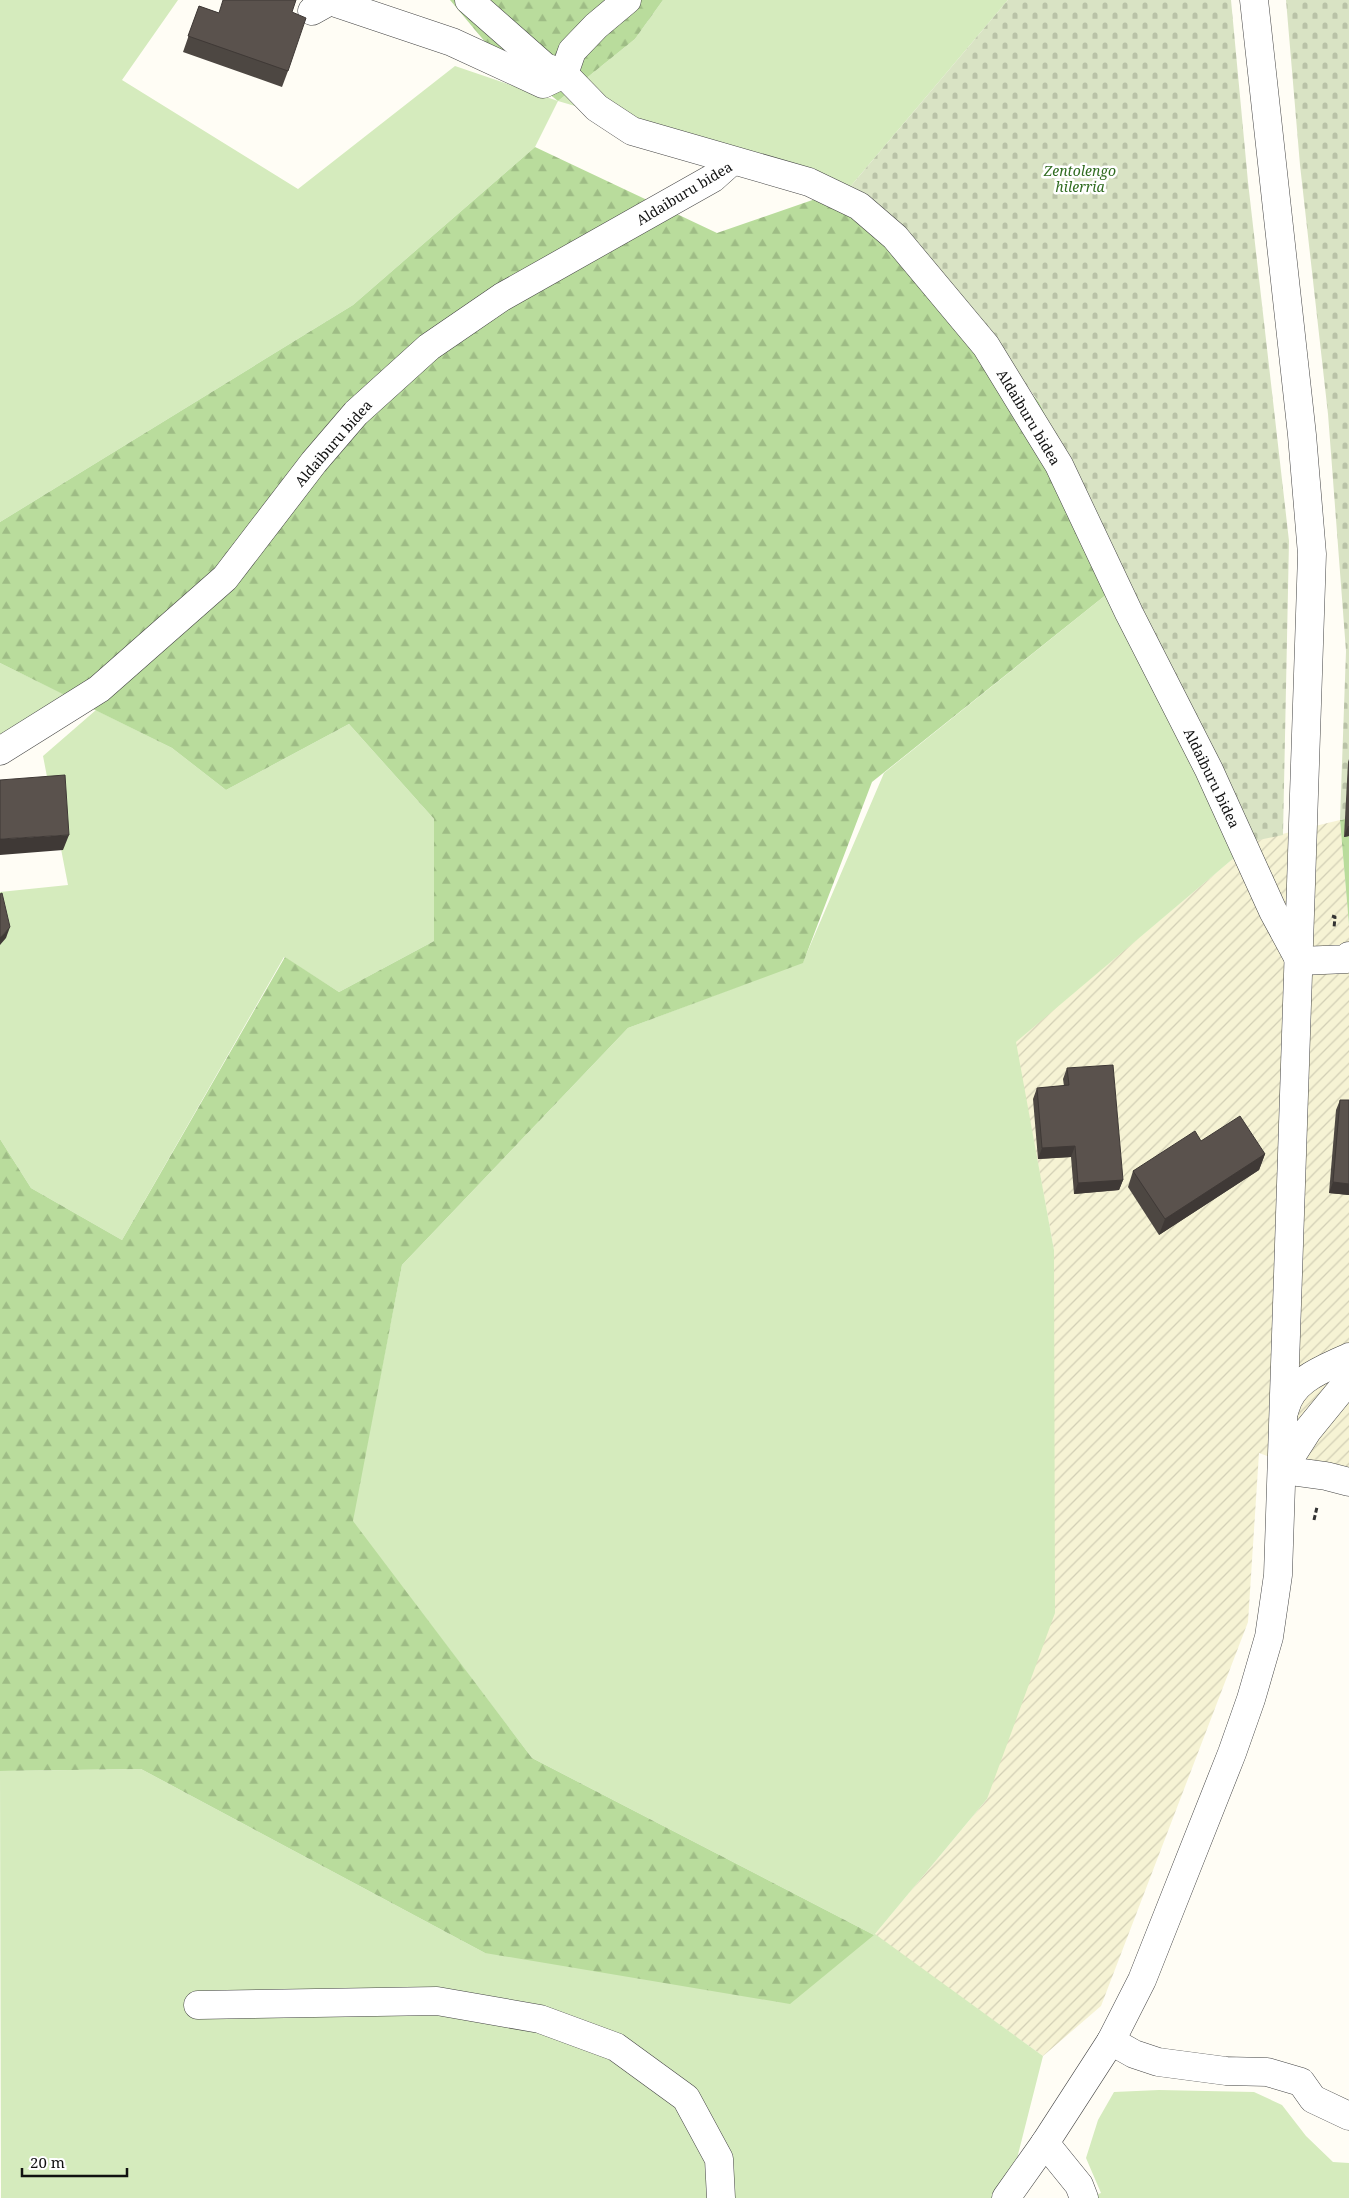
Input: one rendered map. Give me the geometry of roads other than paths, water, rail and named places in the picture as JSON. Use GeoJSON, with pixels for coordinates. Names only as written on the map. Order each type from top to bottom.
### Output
{"type":"FeatureCollection","features":[{"type":"Feature","properties":{"kind":"street"},"geometry":{"type":"LineString","coordinates":[[469,0],[545,67],[564,74],[597,108],[632,132],[732,161]]}},
{"type":"Feature","properties":{"kind":"street"},"geometry":{"type":"LineString","coordinates":[[312,11],[330,1],[452,42],[543,84],[564,74],[572,51],[596,26],[627,0]]}},
{"type":"Feature","properties":{"kind":"street"},"geometry":{"type":"LineString","coordinates":[[1006,2198],[1045,2143],[1111,2041],[1148,1965],[1229,1762],[1251,1699],[1268,1637],[1278,1575],[1300,961],[1312,554],[1302,435],[1254,0]]}},
{"type":"Feature","properties":{"kind":"street","name":"Aldaiburu bidea"},"geometry":{"type":"LineString","coordinates":[[0,751],[99,689],[225,578],[308,469],[356,413],[429,347],[502,297],[576,257],[713,178],[732,161],[809,182],[858,206],[895,237],[986,346],[1059,465],[1129,612],[1209,770],[1273,911],[1300,961]]}},
{"type":"Feature","properties":{"kind":"street"},"geometry":{"type":"LineString","coordinates":[[1300,961],[1347,959],[1349,956]]}},
{"type":"Feature","properties":{"kind":"street"},"geometry":{"type":"LineString","coordinates":[[1284,1416],[1292,1391],[1301,1382],[1349,1357]]}},
{"type":"Feature","properties":{"kind":"street"},"geometry":{"type":"LineString","coordinates":[[1282,1470],[1308,1430],[1349,1380]]}},
{"type":"Feature","properties":{"kind":"street"},"geometry":{"type":"LineString","coordinates":[[1282,1470],[1326,1476],[1349,1482]]}},
{"type":"Feature","properties":{"kind":"street"},"geometry":{"type":"LineString","coordinates":[[198,2005],[437,2001],[548,2022],[616,2047],[686,2098],[719,2159],[721,2198]]}},
{"type":"Feature","properties":{"kind":"street"},"geometry":{"type":"LineString","coordinates":[[1111,2041],[1134,2054],[1158,2062],[1226,2071],[1267,2072],[1301,2082],[1313,2099],[1349,2116]]}},
{"type":"Feature","properties":{"kind":"street"},"geometry":{"type":"LineString","coordinates":[[1045,2143],[1079,2185],[1084,2198]]}},
{"type":"Feature","properties":{"kind":"park label","name":"Zentolengo hilerria"},"geometry":{"type":"Point","coordinates":[1080,178]}}]}
